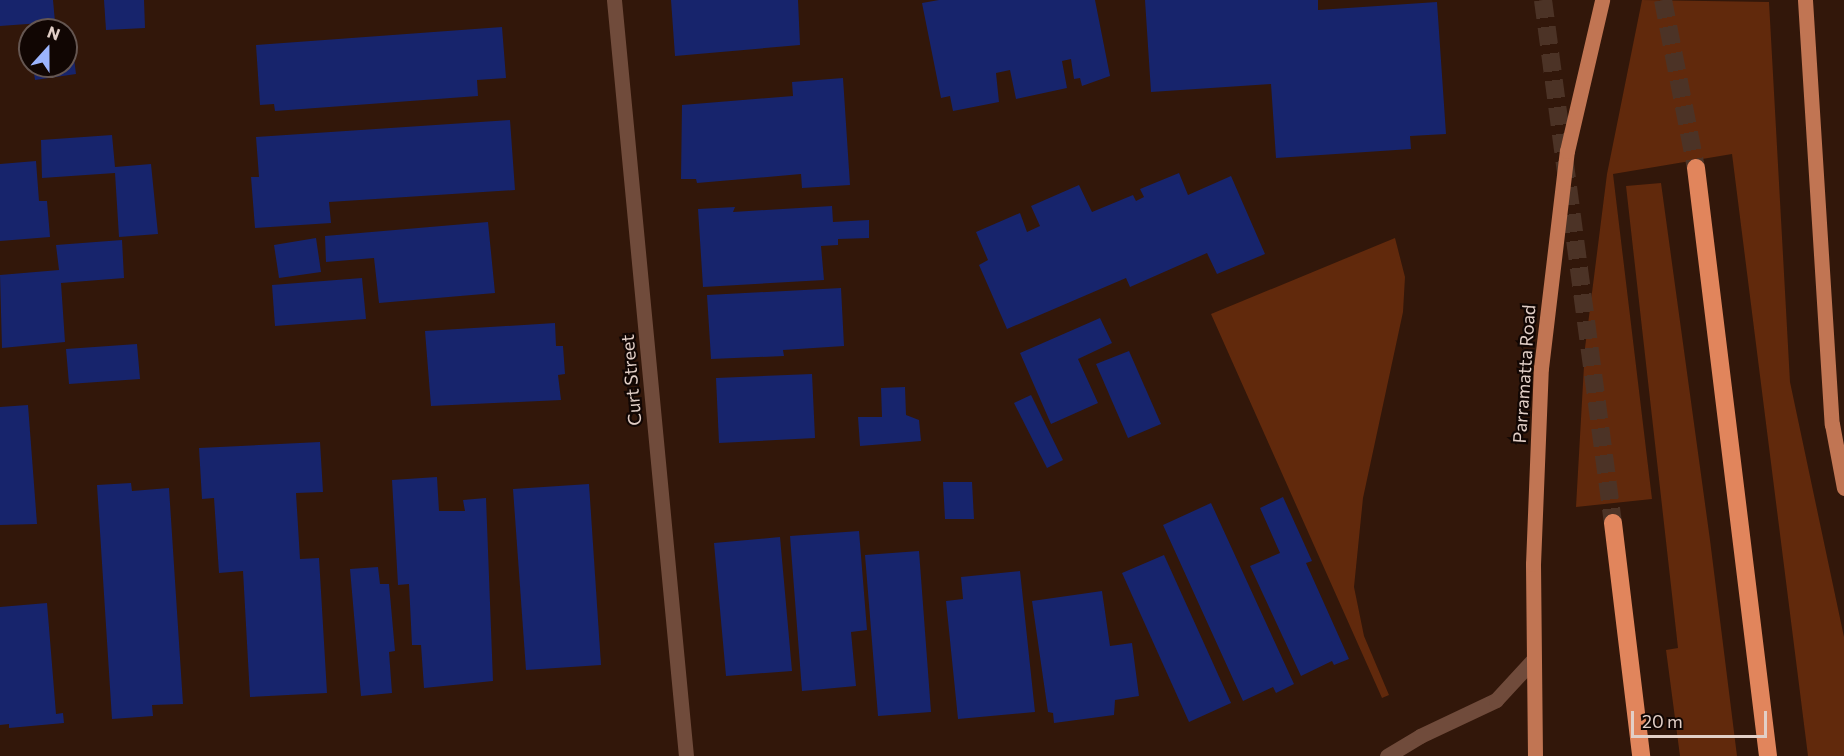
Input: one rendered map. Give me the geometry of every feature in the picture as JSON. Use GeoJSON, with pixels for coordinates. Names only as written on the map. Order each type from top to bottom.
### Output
{"type":"FeatureCollection","features":[{"type":"Feature","properties":{"kind":"highway"},"geometry":{"type":"LineString","coordinates":[[1696,168],[1768,756]]}},
{"type":"Feature","properties":{"kind":"highway"},"geometry":{"type":"LineString","coordinates":[[1613,523],[1641,756]]}},
{"type":"Feature","properties":{"kind":"main road","name":"Parramatta Road"},"geometry":{"type":"LineString","coordinates":[[1535,756],[1532,661],[1541,368],[1567,151],[1602,0]]}},
{"type":"Feature","properties":{"kind":"main road"},"geometry":{"type":"LineString","coordinates":[[1805,0],[1832,424],[1844,488]]}},
{"type":"Feature","properties":{"kind":"street","name":"Curt Street"},"geometry":{"type":"LineString","coordinates":[[614,0],[686,756]]}},
{"type":"Feature","properties":{"kind":"street"},"geometry":{"type":"LineString","coordinates":[[1388,756],[1496,700],[1532,661]]}},
{"type":"Feature","properties":{"kind":"shaded area"},"geometry":{"type":"Polygon","coordinates":[[[1642,0],[1769,2],[1790,382],[1844,637],[1844,756],[1808,756],[1732,154],[1613,174],[1652,499],[1576,507],[1585,348],[1607,174],[1642,0]]]}},
{"type":"Feature","properties":{"kind":"shaded area"},"geometry":{"type":"Polygon","coordinates":[[[1661,183],[1737,756],[1680,756],[1666,650],[1678,648],[1626,186],[1661,183]]]}},
{"type":"Feature","properties":{"kind":"shaded area"},"geometry":{"type":"Polygon","coordinates":[[[1395,238],[1405,277],[1403,312],[1363,498],[1354,587],[1364,636],[1389,695],[1382,698],[1211,314],[1395,238]]]}},
{"type":"Feature","properties":{"kind":"building"},"geometry":{"type":"Polygon","coordinates":[[[0,0],[53,0],[55,18],[18,18],[18,25],[0,26],[0,0]]]}},
{"type":"Feature","properties":{"kind":"building"},"geometry":{"type":"Polygon","coordinates":[[[104,0],[144,0],[145,28],[106,30],[104,0]]]}},
{"type":"Feature","properties":{"kind":"building"},"geometry":{"type":"Polygon","coordinates":[[[671,0],[798,0],[800,45],[675,56],[671,0]]]}},
{"type":"Feature","properties":{"kind":"building"},"geometry":{"type":"Polygon","coordinates":[[[939,0],[1095,0],[1110,76],[1082,86],[1080,78],[1074,79],[1071,59],[1062,61],[1067,88],[1016,99],[1010,70],[996,73],[999,102],[953,111],[950,96],[941,98],[922,3],[939,0]]]}},
{"type":"Feature","properties":{"kind":"building"},"geometry":{"type":"Polygon","coordinates":[[[1145,0],[1318,0],[1318,10],[1437,2],[1446,134],[1410,136],[1411,149],[1276,158],[1271,84],[1151,92],[1145,0]]]}},
{"type":"Feature","properties":{"kind":"building"},"geometry":{"type":"Polygon","coordinates":[[[502,27],[506,78],[477,80],[478,96],[275,111],[274,104],[260,105],[256,45],[502,27]]]}},
{"type":"Feature","properties":{"kind":"building"},"geometry":{"type":"Polygon","coordinates":[[[843,78],[850,185],[802,188],[801,174],[697,183],[696,179],[681,179],[682,105],[793,96],[792,82],[843,78]]]}},
{"type":"Feature","properties":{"kind":"building"},"geometry":{"type":"Polygon","coordinates":[[[510,120],[515,190],[329,202],[331,223],[255,228],[251,177],[259,177],[256,137],[510,120]]]}},
{"type":"Feature","properties":{"kind":"building"},"geometry":{"type":"Polygon","coordinates":[[[112,135],[115,167],[151,164],[158,234],[119,237],[115,173],[42,178],[41,140],[112,135]]]}},
{"type":"Feature","properties":{"kind":"building"},"geometry":{"type":"Polygon","coordinates":[[[36,161],[39,201],[47,201],[50,237],[0,241],[0,164],[36,161]]]}},
{"type":"Feature","properties":{"kind":"building"},"geometry":{"type":"Polygon","coordinates":[[[1179,173],[1188,195],[1231,176],[1265,254],[1217,274],[1207,253],[1130,287],[1126,278],[1007,329],[979,265],[988,260],[976,232],[1020,213],[1027,232],[1040,226],[1031,206],[1079,185],[1092,212],[1133,195],[1136,201],[1144,197],[1140,189],[1179,173]]]}},
{"type":"Feature","properties":{"kind":"building"},"geometry":{"type":"Polygon","coordinates":[[[832,206],[833,222],[869,220],[869,238],[838,239],[838,245],[821,246],[824,280],[703,287],[698,209],[735,207],[733,212],[832,206]]]}},
{"type":"Feature","properties":{"kind":"building"},"geometry":{"type":"Polygon","coordinates":[[[488,222],[495,293],[379,303],[374,258],[326,262],[325,236],[488,222]]]}},
{"type":"Feature","properties":{"kind":"building"},"geometry":{"type":"Polygon","coordinates":[[[316,238],[321,272],[279,278],[274,245],[316,238]]]}},
{"type":"Feature","properties":{"kind":"building"},"geometry":{"type":"Polygon","coordinates":[[[122,240],[124,278],[61,283],[65,342],[2,348],[0,275],[59,270],[56,245],[122,240]]]}},
{"type":"Feature","properties":{"kind":"building"},"geometry":{"type":"Polygon","coordinates":[[[362,278],[366,319],[275,326],[272,285],[362,278]]]}},
{"type":"Feature","properties":{"kind":"building"},"geometry":{"type":"Polygon","coordinates":[[[841,288],[844,346],[783,350],[784,356],[711,359],[707,295],[841,288]]]}},
{"type":"Feature","properties":{"kind":"building"},"geometry":{"type":"Polygon","coordinates":[[[1100,318],[1112,343],[1078,359],[1098,403],[1051,424],[1020,353],[1100,318]]]}},
{"type":"Feature","properties":{"kind":"building"},"geometry":{"type":"Polygon","coordinates":[[[555,323],[556,346],[563,346],[565,374],[558,375],[561,400],[431,406],[425,331],[555,323]]]}},
{"type":"Feature","properties":{"kind":"building"},"geometry":{"type":"Polygon","coordinates":[[[137,344],[140,379],[69,384],[66,349],[137,344]]]}},
{"type":"Feature","properties":{"kind":"building"},"geometry":{"type":"Polygon","coordinates":[[[1129,351],[1161,424],[1128,438],[1096,364],[1129,351]]]}},
{"type":"Feature","properties":{"kind":"building"},"geometry":{"type":"Polygon","coordinates":[[[812,374],[815,438],[719,443],[716,378],[812,374]]]}},
{"type":"Feature","properties":{"kind":"building"},"geometry":{"type":"Polygon","coordinates":[[[905,387],[906,415],[919,420],[921,441],[860,446],[858,417],[882,417],[881,388],[905,387]]]}},
{"type":"Feature","properties":{"kind":"building"},"geometry":{"type":"Polygon","coordinates":[[[1031,395],[1063,460],[1047,468],[1014,403],[1031,395]]]}},
{"type":"Feature","properties":{"kind":"building"},"geometry":{"type":"Polygon","coordinates":[[[28,405],[37,524],[0,525],[0,407],[28,405]]]}},
{"type":"Feature","properties":{"kind":"building"},"geometry":{"type":"Polygon","coordinates":[[[320,442],[323,492],[296,493],[300,559],[319,558],[327,693],[250,697],[243,571],[219,573],[214,498],[202,499],[199,448],[320,442]]]}},
{"type":"Feature","properties":{"kind":"building"},"geometry":{"type":"Polygon","coordinates":[[[437,477],[439,511],[465,511],[463,500],[486,498],[493,681],[424,688],[421,645],[412,645],[409,584],[398,585],[392,480],[437,477]]]}},
{"type":"Feature","properties":{"kind":"building"},"geometry":{"type":"Polygon","coordinates":[[[943,482],[972,482],[974,519],[945,519],[943,482]]]}},
{"type":"Feature","properties":{"kind":"building"},"geometry":{"type":"Polygon","coordinates":[[[131,483],[132,491],[169,488],[183,704],[152,705],[153,716],[112,719],[97,485],[131,483]]]}},
{"type":"Feature","properties":{"kind":"building"},"geometry":{"type":"Polygon","coordinates":[[[589,484],[601,665],[526,670],[513,489],[589,484]]]}},
{"type":"Feature","properties":{"kind":"building"},"geometry":{"type":"Polygon","coordinates":[[[1283,497],[1312,561],[1306,563],[1349,659],[1334,665],[1332,661],[1301,676],[1250,566],[1280,553],[1260,508],[1283,497]]]}},
{"type":"Feature","properties":{"kind":"building"},"geometry":{"type":"Polygon","coordinates":[[[1211,503],[1294,684],[1276,693],[1273,687],[1243,701],[1163,525],[1211,503]]]}},
{"type":"Feature","properties":{"kind":"building"},"geometry":{"type":"Polygon","coordinates":[[[859,531],[867,630],[851,632],[856,686],[802,691],[790,536],[859,531]]]}},
{"type":"Feature","properties":{"kind":"building"},"geometry":{"type":"Polygon","coordinates":[[[780,537],[792,671],[726,676],[714,543],[780,537]]]}},
{"type":"Feature","properties":{"kind":"building"},"geometry":{"type":"Polygon","coordinates":[[[919,551],[931,712],[878,716],[865,555],[919,551]]]}},
{"type":"Feature","properties":{"kind":"building"},"geometry":{"type":"Polygon","coordinates":[[[1164,555],[1231,703],[1189,722],[1122,573],[1164,555]]]}},
{"type":"Feature","properties":{"kind":"building"},"geometry":{"type":"Polygon","coordinates":[[[378,567],[380,584],[389,584],[395,651],[389,652],[392,693],[361,696],[350,569],[378,567]]]}},
{"type":"Feature","properties":{"kind":"building"},"geometry":{"type":"Polygon","coordinates":[[[1020,571],[1035,712],[958,719],[946,601],[963,599],[961,577],[1020,571]]]}},
{"type":"Feature","properties":{"kind":"building"},"geometry":{"type":"Polygon","coordinates":[[[1102,591],[1110,646],[1132,643],[1139,696],[1115,700],[1114,715],[1054,723],[1053,713],[1048,712],[1032,601],[1102,591]]]}},
{"type":"Feature","properties":{"kind":"building"},"geometry":{"type":"Polygon","coordinates":[[[47,603],[56,714],[63,713],[64,723],[9,728],[9,724],[0,725],[0,607],[47,603]]]}},
{"type":"Feature","properties":{"kind":"tunnel"},"geometry":{"type":"LineString","coordinates":[[1543,0],[1613,523]]}},
{"type":"Feature","properties":{"kind":"tunnel"},"geometry":{"type":"LineString","coordinates":[[1663,0],[1696,168]]}}]}
